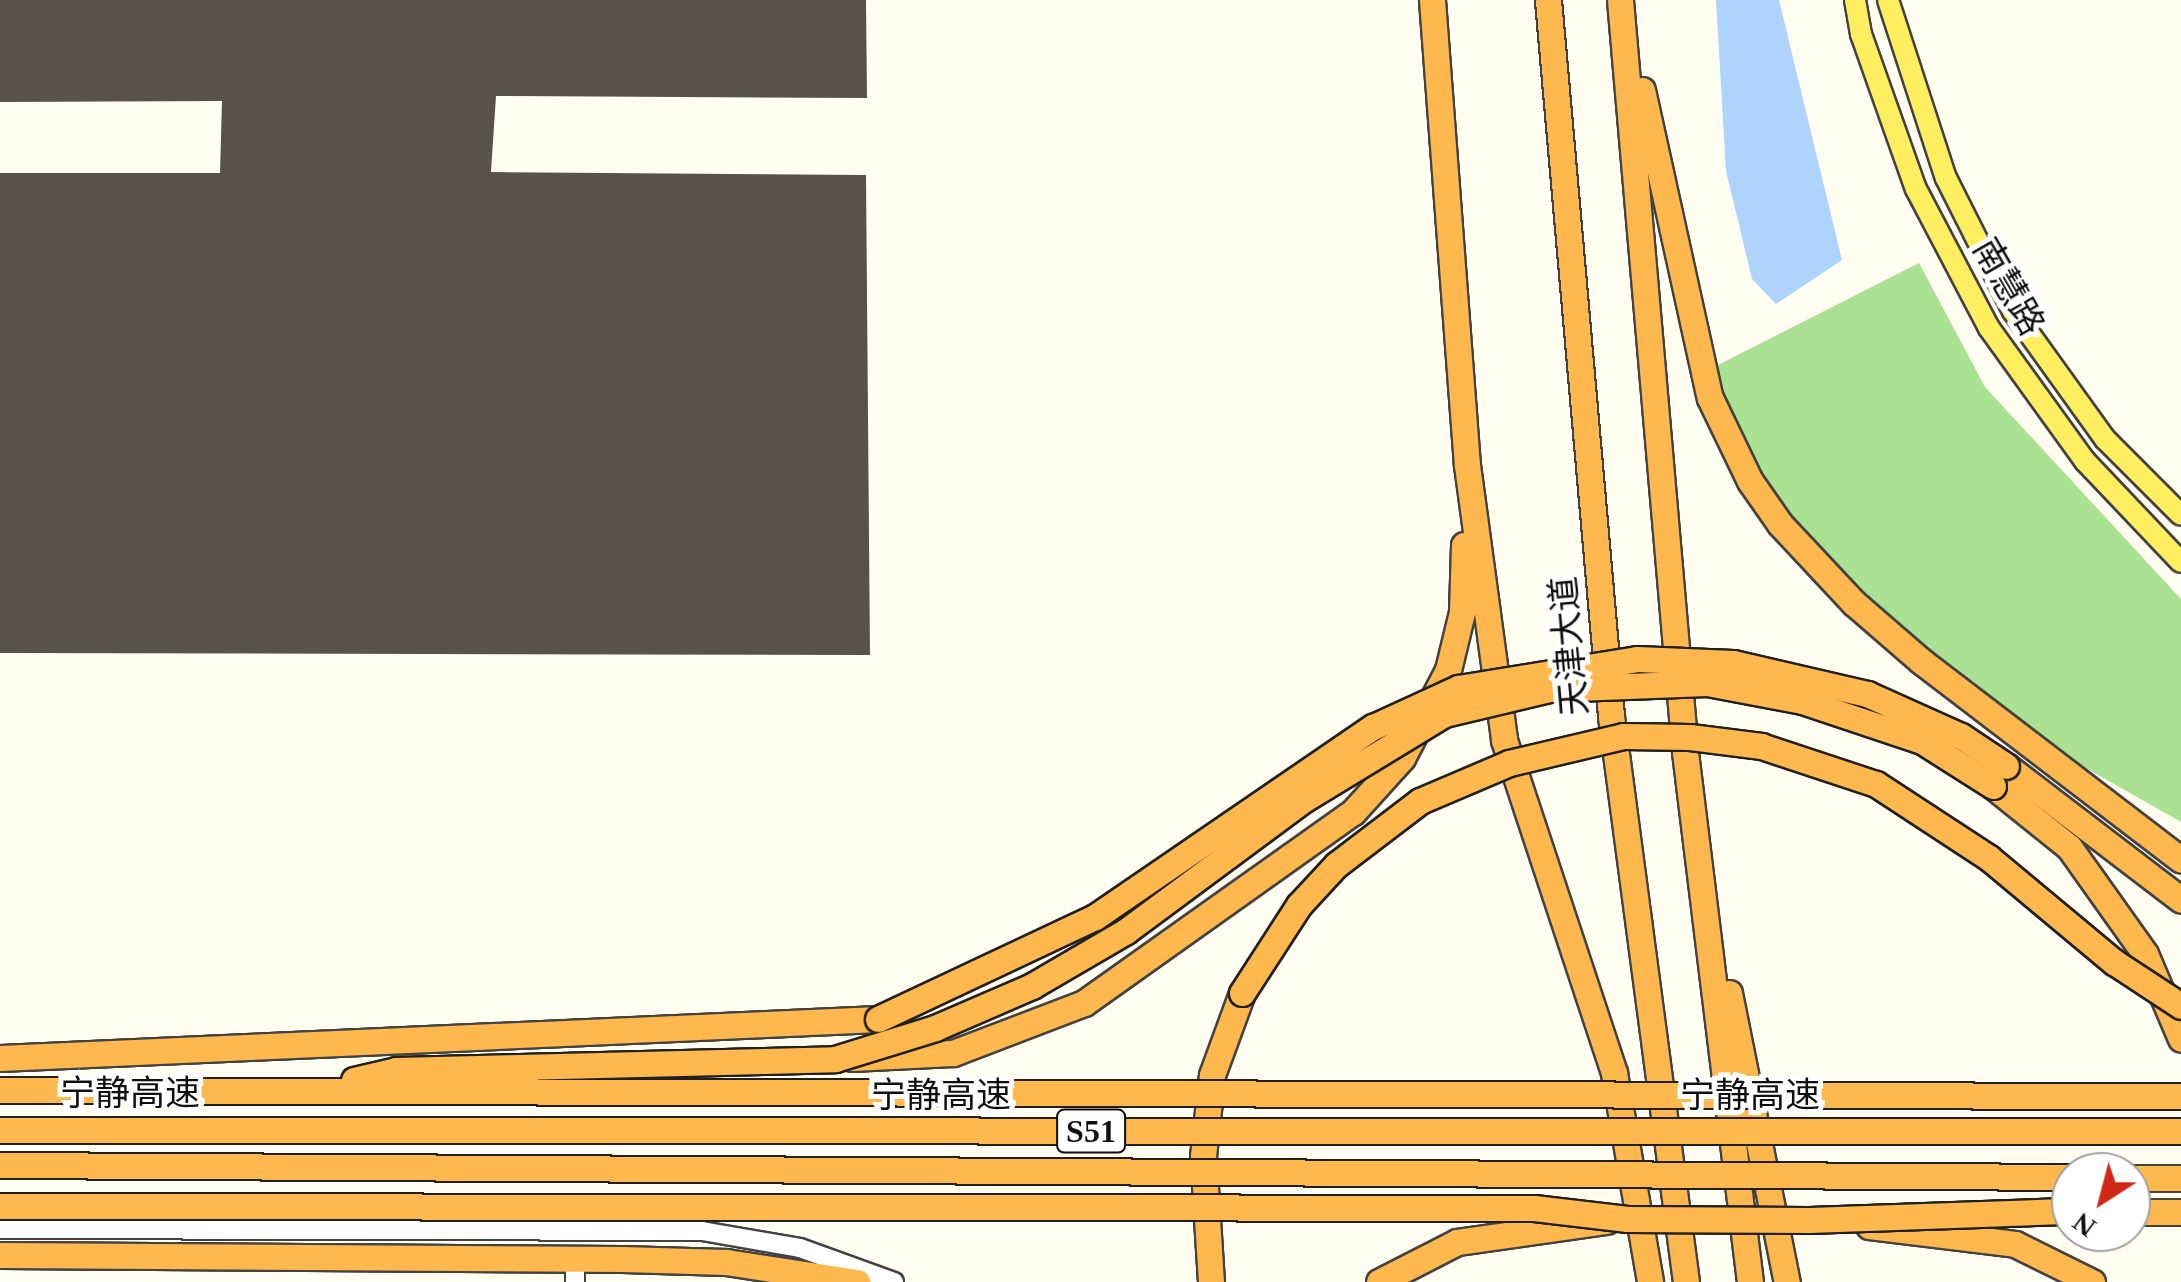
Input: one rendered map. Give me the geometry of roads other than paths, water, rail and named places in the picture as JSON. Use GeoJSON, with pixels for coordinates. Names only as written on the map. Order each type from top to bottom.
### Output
{"type":"FeatureCollection","features":[{"type":"Feature","properties":{"kind":"highway"},"geometry":{"type":"LineString","coordinates":[[1432,0],[1467,465],[1504,740],[1614,1073],[1647,1278]]}},
{"type":"Feature","properties":{"kind":"highway","name":"天津大道"},"geometry":{"type":"LineString","coordinates":[[1548,0],[1611,716],[1686,1282]]}},
{"type":"Feature","properties":{"kind":"highway"},"geometry":{"type":"LineString","coordinates":[[1622,0],[1694,829],[1750,1282]]}},
{"type":"Feature","properties":{"kind":"highway"},"geometry":{"type":"LineString","coordinates":[[1622,0],[1698,361],[1750,481],[1854,604],[2116,816],[2181,860]]}},
{"type":"Feature","properties":{"kind":"highway"},"geometry":{"type":"LineString","coordinates":[[316,1089],[396,1070],[953,1053],[1084,1003],[1353,812],[1402,758],[1448,670],[1462,612],[1467,465]]}},
{"type":"Feature","properties":{"kind":"highway"},"geometry":{"type":"LineString","coordinates":[[0,1058],[878,1019],[1095,918],[1373,727],[1458,688],[1637,659],[1733,663],[1867,694],[1948,730],[2069,847],[2144,954],[2181,1039]]}},
{"type":"Feature","properties":{"kind":"highway"},"geometry":{"type":"LineString","coordinates":[[835,1058],[935,1028],[1032,986],[1126,931],[1368,756],[1444,714],[1550,689],[1726,686],[1802,701],[1922,741],[1999,776],[2181,900]]}},
{"type":"Feature","properties":{"kind":"highway"},"geometry":{"type":"LineString","coordinates":[[1210,1282],[1202,1156],[1212,1075],[1242,993],[1300,905],[1336,866],[1420,801],[1509,763],[1623,736],[1673,737],[1761,746],[1876,784],[1930,815],[2114,962],[2181,1006]]}},
{"type":"Feature","properties":{"kind":"highway"},"geometry":{"type":"LineString","coordinates":[[1694,829],[1787,1282]]}},
{"type":"Feature","properties":{"kind":"highway"},"geometry":{"type":"LineString","coordinates":[[0,1090],[2181,1096]]}},
{"type":"Feature","properties":{"kind":"highway","name":"宁静高速"},"geometry":{"type":"LineString","coordinates":[[0,1130],[2181,1131]]}},
{"type":"Feature","properties":{"kind":"highway","name":"宁静高速"},"geometry":{"type":"LineString","coordinates":[[0,1165],[2051,1177]]}},
{"type":"Feature","properties":{"kind":"highway"},"geometry":{"type":"LineString","coordinates":[[2151,1178],[2181,1178]]}},
{"type":"Feature","properties":{"kind":"highway"},"geometry":{"type":"LineString","coordinates":[[0,1206],[1534,1208],[1627,1219],[1809,1220],[2051,1213]]}},
{"type":"Feature","properties":{"kind":"highway"},"geometry":{"type":"LineString","coordinates":[[2151,1212],[2181,1212]]}},
{"type":"Feature","properties":{"kind":"highway"},"geometry":{"type":"LineString","coordinates":[[1378,1282],[1457,1242],[1627,1219]]}},
{"type":"Feature","properties":{"kind":"highway"},"geometry":{"type":"LineString","coordinates":[[1809,1220],[2015,1244],[2092,1282]]}},
{"type":"Feature","properties":{"kind":"highway"},"geometry":{"type":"LineString","coordinates":[[0,1255],[576,1270],[726,1262],[857,1282]]}},
{"type":"Feature","properties":{"kind":"main road","name":"南慧路"},"geometry":{"type":"LineString","coordinates":[[1855,0],[1861,34],[1916,189],[1989,328],[2086,461],[2181,562]]}},
{"type":"Feature","properties":{"kind":"main road","name":"南慧路"},"geometry":{"type":"LineString","coordinates":[[1888,0],[1946,178],[2013,311],[2104,439],[2181,515]]}},
{"type":"Feature","properties":{"kind":"street"},"geometry":{"type":"LineString","coordinates":[[0,1229],[702,1231],[800,1248],[894,1282]]}},
{"type":"Feature","properties":{"kind":"water"},"geometry":{"type":"Polygon","coordinates":[[[1716,0],[1779,0],[1842,260],[1776,304],[1752,279],[1726,171],[1716,0]]]}}]}
